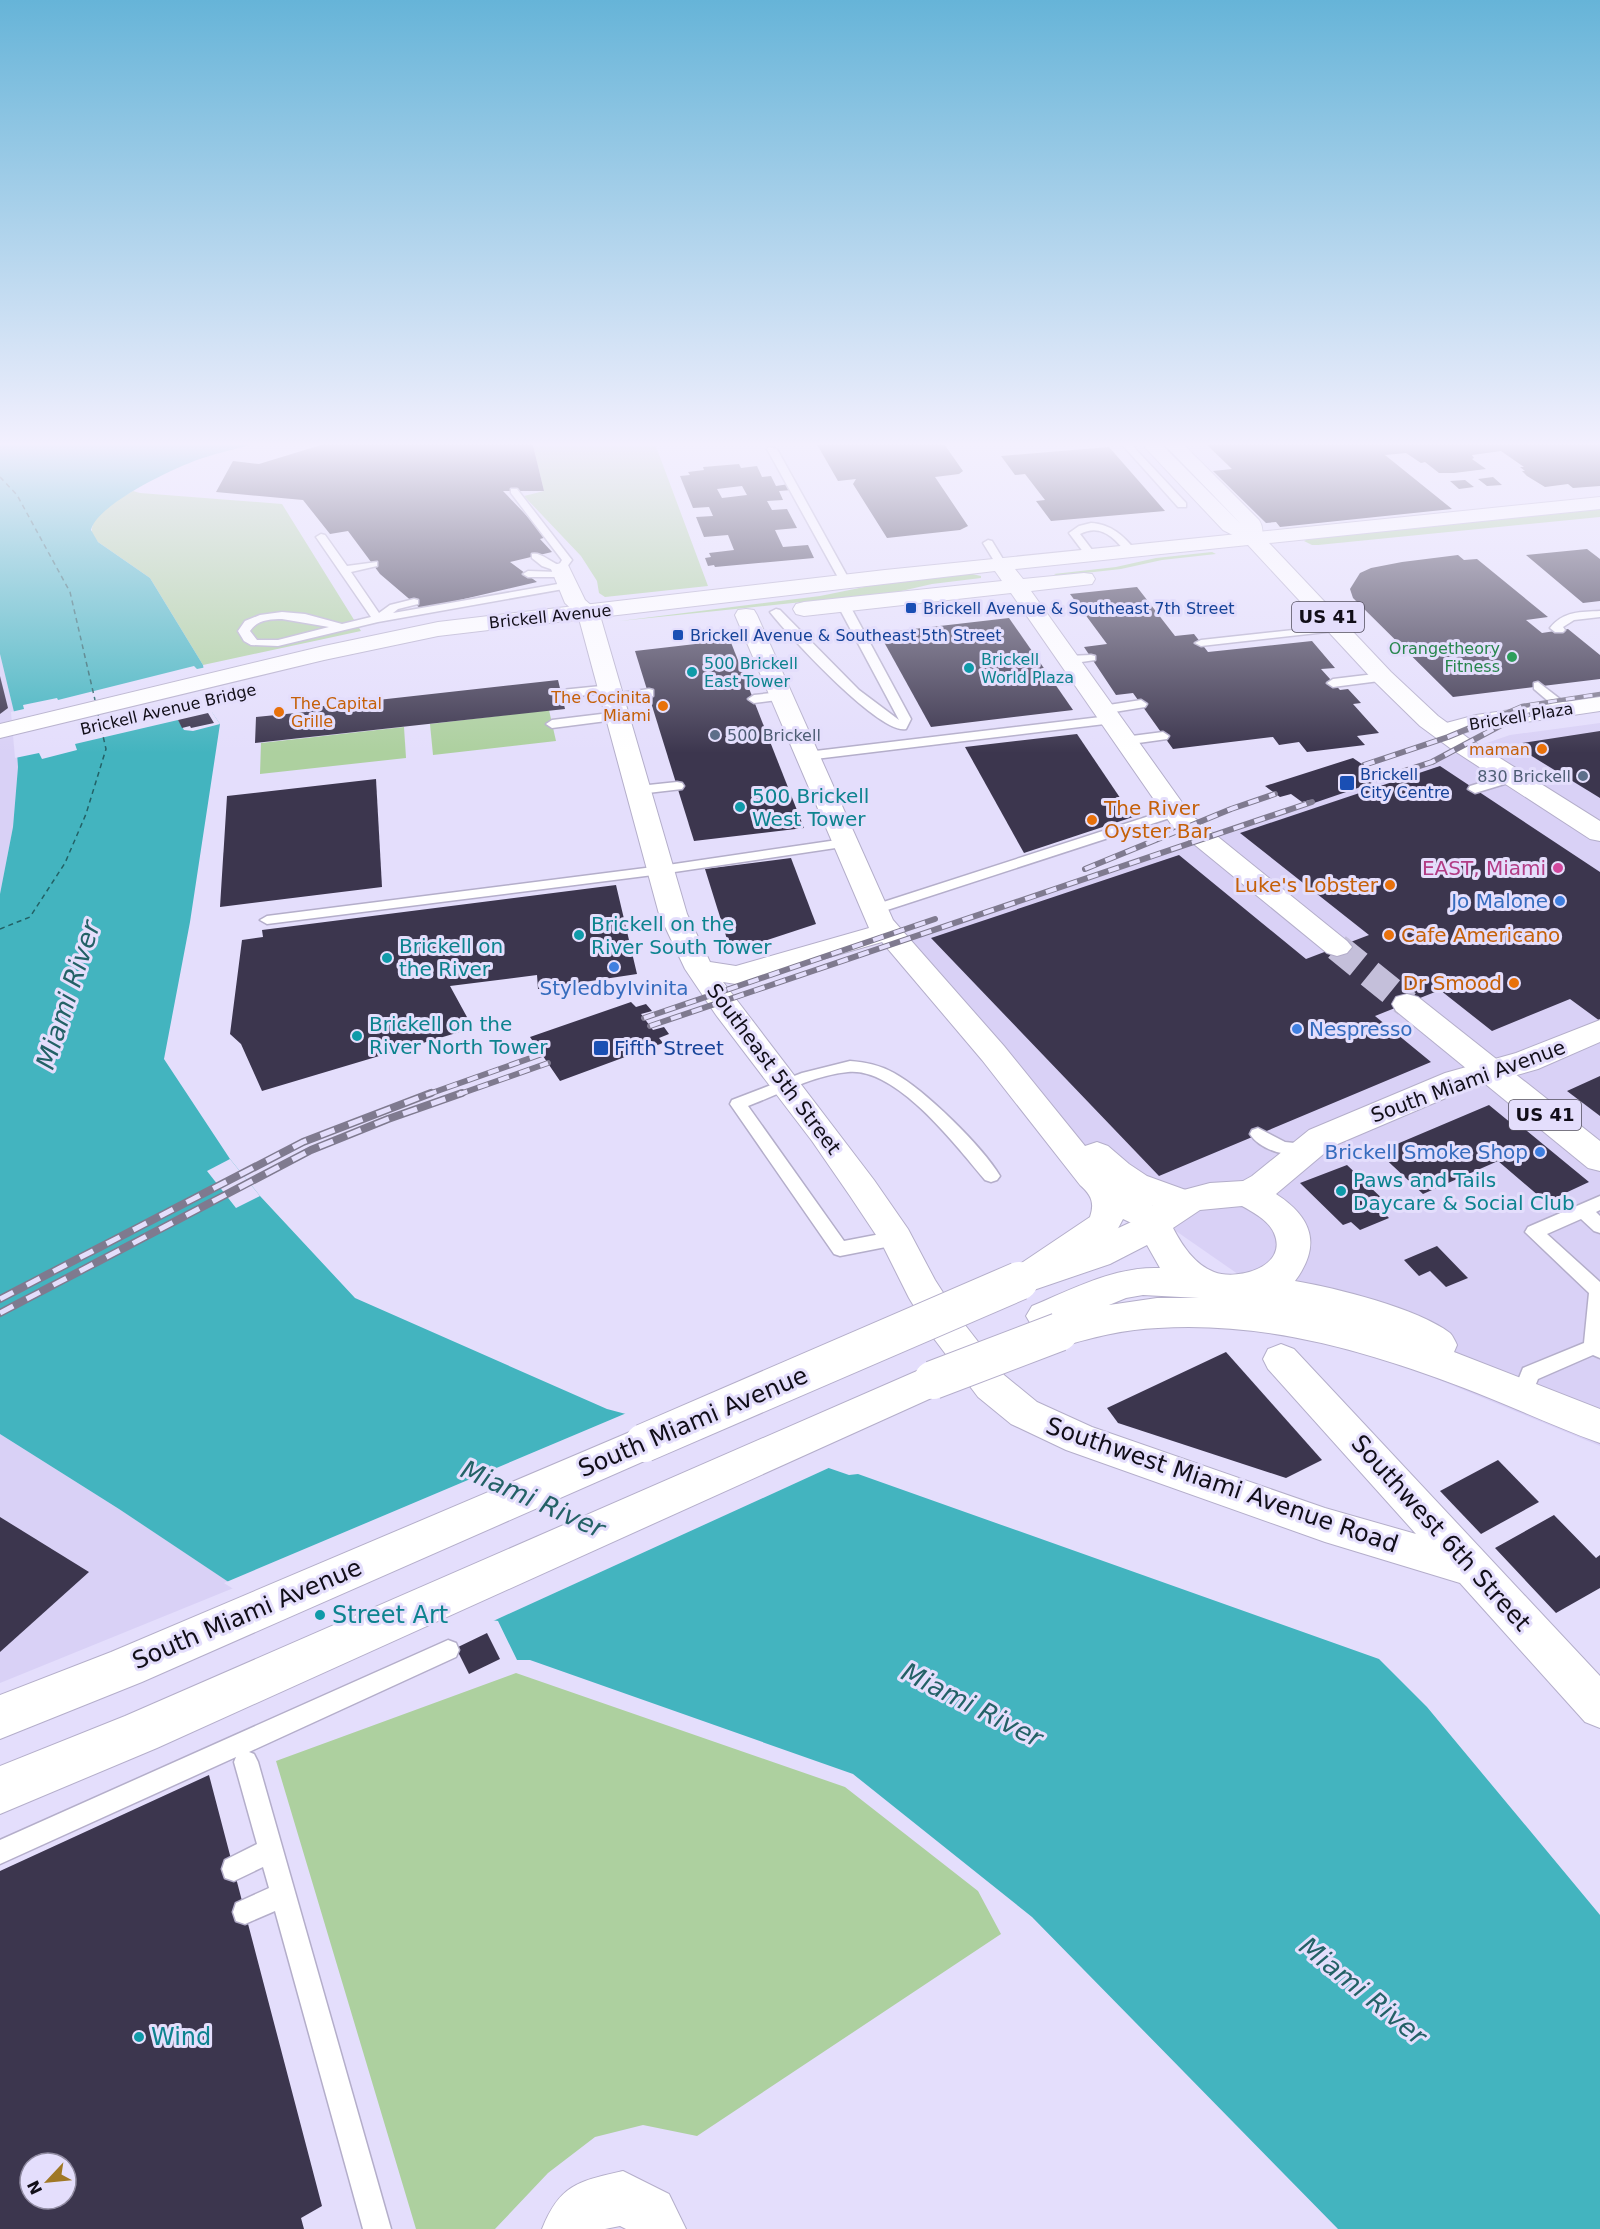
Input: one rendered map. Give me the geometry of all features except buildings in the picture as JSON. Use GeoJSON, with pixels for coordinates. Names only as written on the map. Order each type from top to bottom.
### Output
{"type":"FeatureCollection","features":[{"type":"Feature","properties":{"kind":"main road","name":"Brickell Avenue"},"geometry":{"type":"LineString","coordinates":[[330,661],[442,648],[845,581],[1187,545]]}},
{"type":"Feature","properties":{"kind":"main road","name":"US 41"},"geometry":{"type":"LineString","coordinates":[[1259,545],[1415,709],[1443,731],[1600,833]]}},
{"type":"Feature","properties":{"kind":"main road"},"geometry":{"type":"LineString","coordinates":[[1326,551],[1383,545]]}},
{"type":"Feature","properties":{"kind":"main road"},"geometry":{"type":"LineString","coordinates":[[1244,561],[1295,555]]}},
{"type":"Feature","properties":{"kind":"main road"},"geometry":{"type":"LineString","coordinates":[[1001,564],[1016,586],[1079,659],[1106,715],[1174,812],[1182,821],[1337,947]]}},
{"type":"Feature","properties":{"kind":"main road"},"geometry":{"type":"LineString","coordinates":[[734,616],[1106,576]]}},
{"type":"Feature","properties":{"kind":"main road","name":"Brickell Avenue"},"geometry":{"type":"LineString","coordinates":[[591,622],[627,628]]}},
{"type":"Feature","properties":{"kind":"main road","name":"Brickell Avenue Bridge"},"geometry":{"type":"LineString","coordinates":[[0,731],[330,661]]}},
{"type":"Feature","properties":{"kind":"main road","name":"Brickell Avenue Bridge"},"geometry":{"type":"LineString","coordinates":[[0,749],[330,661]]}},
{"type":"Feature","properties":{"kind":"main road","name":"US 41"},"geometry":{"type":"LineString","coordinates":[[1407,1004],[1600,1159]]}},
{"type":"Feature","properties":{"kind":"main road","name":"South Miami Avenue"},"geometry":{"type":"LineString","coordinates":[[1248,1193],[1264,1185],[1322,1138],[1352,1124],[1456,1080],[1527,1062],[1600,1030]]}},
{"type":"Feature","properties":{"kind":"main road"},"geometry":{"type":"LineString","coordinates":[[1248,1193],[1284,1218],[1294,1239],[1290,1263],[1272,1280],[1224,1286],[1190,1276],[1168,1252],[1164,1217],[1212,1194],[1248,1193]]}},
{"type":"Feature","properties":{"kind":"main road","name":"South Miami Avenue"},"geometry":{"type":"LineString","coordinates":[[0,1717],[126,1667],[1019,1281],[1097,1254],[1164,1217]]}},
{"type":"Feature","properties":{"kind":"main road"},"geometry":{"type":"LineString","coordinates":[[0,1790],[141,1732],[933,1380],[1052,1324],[1121,1285],[1143,1281],[1300,1294],[1369,1312],[1430,1340],[1522,1395]]}},
{"type":"Feature","properties":{"kind":"main road"},"geometry":{"type":"LineString","coordinates":[[1052,1324],[1159,1313],[1201,1312],[1282,1318],[1363,1337],[1600,1426]]}},
{"type":"Feature","properties":{"kind":"street","name":"Southeast 5th Street"},"geometry":{"type":"LineString","coordinates":[[565,576],[576,603],[591,622],[673,914],[699,969],[862,1188],[896,1238],[921,1288]]}},
{"type":"Feature","properties":{"kind":"street"},"geometry":{"type":"LineString","coordinates":[[734,616],[781,696],[880,921],[993,1053],[1078,1162],[1106,1192],[1134,1212],[1164,1217]]}},
{"type":"Feature","properties":{"kind":"street","name":"Brickell Plaza"},"geometry":{"type":"LineString","coordinates":[[1443,731],[1476,722],[1600,704]]}},
{"type":"Feature","properties":{"kind":"street"},"geometry":{"type":"LineString","coordinates":[[699,969],[736,975],[880,921]]}},
{"type":"Feature","properties":{"kind":"street"},"geometry":{"type":"LineString","coordinates":[[993,1053],[1032,1088],[1125,1180],[1139,1188],[1164,1217]]}},
{"type":"Feature","properties":{"kind":"street"},"geometry":{"type":"LineString","coordinates":[[1019,1281],[1098,1230],[1109,1215],[1110,1203],[1106,1192]]}},
{"type":"Feature","properties":{"kind":"street","name":"Southwest Miami Avenue Road"},"geometry":{"type":"LineString","coordinates":[[921,1288],[945,1326],[991,1386],[1024,1413],[1047,1425],[1079,1439],[1325,1525],[1473,1569]]}},
{"type":"Feature","properties":{"kind":"street","name":"Southwest 6th Street"},"geometry":{"type":"LineString","coordinates":[[1281,1359],[1600,1707]]}},
{"type":"Feature","properties":{"kind":"street"},"geometry":{"type":"LineString","coordinates":[[569,2229],[589,2206],[624,2198],[650,2213],[659,2229]]}},
{"type":"Feature","properties":{"kind":"lane"},"geometry":{"type":"LineString","coordinates":[[327,545],[378,619]]}},
{"type":"Feature","properties":{"kind":"lane"},"geometry":{"type":"LineString","coordinates":[[555,545],[567,560],[565,576]]}},
{"type":"Feature","properties":{"kind":"lane"},"geometry":{"type":"LineString","coordinates":[[825,545],[845,581]]}},
{"type":"Feature","properties":{"kind":"lane"},"geometry":{"type":"LineString","coordinates":[[989,545],[1001,564]]}},
{"type":"Feature","properties":{"kind":"lane"},"geometry":{"type":"LineString","coordinates":[[536,556],[565,576]]}},
{"type":"Feature","properties":{"kind":"lane"},"geometry":{"type":"LineString","coordinates":[[344,570],[372,564]]}},
{"type":"Feature","properties":{"kind":"lane"},"geometry":{"type":"LineString","coordinates":[[528,574],[565,576]]}},
{"type":"Feature","properties":{"kind":"lane"},"geometry":{"type":"LineString","coordinates":[[339,627],[316,620],[272,615],[249,623],[244,631],[248,639],[265,644],[278,643],[378,619],[487,601],[565,576]]}},
{"type":"Feature","properties":{"kind":"lane"},"geometry":{"type":"LineString","coordinates":[[378,619],[394,607],[414,602]]}},
{"type":"Feature","properties":{"kind":"lane"},"geometry":{"type":"LineString","coordinates":[[776,612],[804,642],[871,705],[892,723],[902,726],[905,719],[843,604]]}},
{"type":"Feature","properties":{"kind":"lane"},"geometry":{"type":"LineString","coordinates":[[1559,630],[1556,628],[1559,623],[1568,618],[1600,614]]}},
{"type":"Feature","properties":{"kind":"lane"},"geometry":{"type":"LineString","coordinates":[[1201,643],[1340,628]]}},
{"type":"Feature","properties":{"kind":"lane"},"geometry":{"type":"LineString","coordinates":[[1333,682],[1383,677]]}},
{"type":"Feature","properties":{"kind":"lane"},"geometry":{"type":"LineString","coordinates":[[1538,686],[1565,709]]}},
{"type":"Feature","properties":{"kind":"lane"},"geometry":{"type":"LineString","coordinates":[[552,724],[614,701],[649,693]]}},
{"type":"Feature","properties":{"kind":"lane"},"geometry":{"type":"LineString","coordinates":[[561,694],[614,701]]}},
{"type":"Feature","properties":{"kind":"lane"},"geometry":{"type":"LineString","coordinates":[[754,699],[781,696]]}},
{"type":"Feature","properties":{"kind":"lane"},"geometry":{"type":"LineString","coordinates":[[807,756],[1106,715],[1141,704]]}},
{"type":"Feature","properties":{"kind":"lane"},"geometry":{"type":"LineString","coordinates":[[1124,741],[1163,736]]}},
{"type":"Feature","properties":{"kind":"lane"},"geometry":{"type":"LineString","coordinates":[[1475,789],[1513,777]]}},
{"type":"Feature","properties":{"kind":"lane"},"geometry":{"type":"LineString","coordinates":[[639,790],[677,786]]}},
{"type":"Feature","properties":{"kind":"lane"},"geometry":{"type":"LineString","coordinates":[[880,921],[1174,812]]}},
{"type":"Feature","properties":{"kind":"lane"},"geometry":{"type":"LineString","coordinates":[[267,920],[661,870],[844,843]]}},
{"type":"Feature","properties":{"kind":"lane"},"geometry":{"type":"LineString","coordinates":[[896,1238],[840,1249],[738,1104],[823,1071],[853,1065],[869,1068],[887,1076],[911,1093],[946,1123],[991,1176]]}},
{"type":"Feature","properties":{"kind":"lane"},"geometry":{"type":"LineString","coordinates":[[1258,1134],[1277,1146],[1294,1150],[1307,1149]]}},
{"type":"Feature","properties":{"kind":"lane"},"geometry":{"type":"LineString","coordinates":[[1522,1395],[1530,1374],[1597,1348],[1599,1292],[1534,1232],[1600,1202]]}},
{"type":"Feature","properties":{"kind":"lane"},"geometry":{"type":"LineString","coordinates":[[1583,1211],[1600,1226]]}},
{"type":"Feature","properties":{"kind":"lane"},"geometry":{"type":"LineString","coordinates":[[0,1852],[448,1650]]}},
{"type":"Feature","properties":{"kind":"lane"},"geometry":{"type":"LineString","coordinates":[[246,1762],[376,2229]]}},
{"type":"Feature","properties":{"kind":"lane"},"geometry":{"type":"LineString","coordinates":[[234,1869],[270,1850]]}},
{"type":"Feature","properties":{"kind":"lane"},"geometry":{"type":"LineString","coordinates":[[245,1912],[283,1894]]}},
{"type":"Feature","properties":{"kind":"shaded area"},"geometry":{"type":"Polygon","coordinates":[[[102,545],[308,545],[361,631],[203,665],[150,578],[102,545]]]}},
{"type":"Feature","properties":{"kind":"shaded area"},"geometry":{"type":"Polygon","coordinates":[[[571,545],[693,545],[708,586],[605,597],[599,593],[597,581],[581,556],[571,545]]]}},
{"type":"Feature","properties":{"kind":"shaded area"},"geometry":{"type":"Polygon","coordinates":[[[1212,552],[1216,554],[1162,560],[1121,569],[1058,576],[1054,574],[1116,567],[1156,558],[1212,552]]]}},
{"type":"Feature","properties":{"kind":"shaded area"},"geometry":{"type":"Polygon","coordinates":[[[972,574],[981,576],[981,578],[932,584],[897,592],[620,621],[820,596],[884,583],[972,574]]]}},
{"type":"Feature","properties":{"kind":"shaded area"},"geometry":{"type":"Polygon","coordinates":[[[0,654],[14,712],[18,767],[13,827],[0,894],[0,654]]]}},
{"type":"Feature","properties":{"kind":"shaded area"},"geometry":{"type":"Polygon","coordinates":[[[549,710],[556,741],[433,755],[430,724],[549,710]]]}},
{"type":"Feature","properties":{"kind":"shaded area"},"geometry":{"type":"Polygon","coordinates":[[[1600,723],[1600,1446],[1320,1331],[1111,1186],[900,944],[1510,735],[1600,723]]]}},
{"type":"Feature","properties":{"kind":"shaded area"},"geometry":{"type":"Polygon","coordinates":[[[404,727],[406,758],[260,774],[261,743],[404,727]]]}},
{"type":"Feature","properties":{"kind":"shaded area"},"geometry":{"type":"Polygon","coordinates":[[[0,1434],[119,1509],[236,1587],[0,1683],[0,1434]]]}},
{"type":"Feature","properties":{"kind":"shaded area"},"geometry":{"type":"Polygon","coordinates":[[[516,1673],[845,1787],[978,1891],[1001,1934],[697,2136],[643,2125],[595,2137],[548,2173],[495,2229],[416,2229],[276,1761],[516,1673]]]}},
{"type":"Feature","properties":{"kind":"water","name":"Miami River"},"geometry":{"type":"Polygon","coordinates":[[[0,545],[102,545],[150,578],[203,665],[211,711],[220,724],[190,922],[164,1059],[230,1159],[260,1196],[355,1298],[607,1409],[720,1439],[788,1454],[849,1475],[858,1474],[1379,1659],[1427,1707],[1600,1915],[1600,2229],[1338,2229],[1032,1917],[853,1774],[530,1660],[517,1660],[498,1621],[361,1599],[236,1587],[119,1509],[0,1434],[0,894],[13,827],[18,767],[14,712],[0,654],[0,545]]]}},
{"type":"Feature","properties":{"kind":"pier"},"geometry":{"type":"Polygon","coordinates":[[[194,666],[197,669],[207,667],[215,711],[212,712],[220,724],[193,731],[184,730],[178,720],[75,744],[77,750],[42,759],[39,753],[15,758],[11,712],[24,709],[23,705],[57,698],[58,700],[194,666]]]}},
{"type":"Feature","properties":{"kind":"pier"},"geometry":{"type":"Polygon","coordinates":[[[230,1159],[260,1196],[236,1208],[207,1171],[230,1159]]]}},
{"type":"Feature","properties":{"kind":"pier"},"geometry":{"type":"Polygon","coordinates":[[[629,1412],[789,1451],[833,1466],[491,1622],[361,1601],[235,1590],[224,1583],[629,1412]]]}},
{"type":"Feature","properties":{"kind":"ferry route"},"geometry":{"type":"LineString","coordinates":[[44,545],[70,592],[95,700]]}},
{"type":"Feature","properties":{"kind":"ferry route"},"geometry":{"type":"LineString","coordinates":[[0,929],[30,917],[65,863],[86,814],[106,749],[98,714]]}},
{"type":"Feature","properties":{"kind":"tunnel"},"geometry":{"type":"LineString","coordinates":[[1337,947],[1407,1004]]}},
{"type":"Feature","properties":{"kind":"railway"},"geometry":{"type":"LineString","coordinates":[[1480,724],[1522,706],[1600,694]]}},
{"type":"Feature","properties":{"kind":"railway"},"geometry":{"type":"LineString","coordinates":[[1504,724],[1542,710]]}},
{"type":"Feature","properties":{"kind":"railway"},"geometry":{"type":"LineString","coordinates":[[1364,765],[1448,737],[1484,722]]}},
{"type":"Feature","properties":{"kind":"railway"},"geometry":{"type":"LineString","coordinates":[[1383,778],[1432,762],[1507,722]]}},
{"type":"Feature","properties":{"kind":"railway"},"geometry":{"type":"LineString","coordinates":[[1085,869],[1231,809],[1275,794]]}},
{"type":"Feature","properties":{"kind":"railway"},"geometry":{"type":"LineString","coordinates":[[650,1026],[1312,802]]}},
{"type":"Feature","properties":{"kind":"railway"},"geometry":{"type":"LineString","coordinates":[[644,1018],[935,919]]}},
{"type":"Feature","properties":{"kind":"railway"},"geometry":{"type":"LineString","coordinates":[[426,1095],[542,1054]]}},
{"type":"Feature","properties":{"kind":"railway"},"geometry":{"type":"LineString","coordinates":[[457,1095],[548,1063]]}},
{"type":"Feature","properties":{"kind":"railway"},"geometry":{"type":"LineString","coordinates":[[0,1299],[303,1142],[431,1093]]}},
{"type":"Feature","properties":{"kind":"railway"},"geometry":{"type":"LineString","coordinates":[[0,1313],[311,1150],[388,1119],[462,1093]]}},
{"type":"Feature","properties":{"kind":"place","name":"Brickell Avenue & Southeast 7th Street"},"geometry":{"type":"Point","coordinates":[911,608]}},
{"type":"Feature","properties":{"kind":"place","name":"Brickell Avenue & Southeast 5th Street"},"geometry":{"type":"Point","coordinates":[678,635]}},
{"type":"Feature","properties":{"kind":"place","name":"Orangetheory Fitness"},"geometry":{"type":"Point","coordinates":[1512,657]}},
{"type":"Feature","properties":{"kind":"place","name":"Brickell World Plaza"},"geometry":{"type":"Point","coordinates":[969,668]}},
{"type":"Feature","properties":{"kind":"place","name":"500 Brickell East Tower"},"geometry":{"type":"Point","coordinates":[692,672]}},
{"type":"Feature","properties":{"kind":"place","name":"The Cocinita Miami"},"geometry":{"type":"Point","coordinates":[663,706]}},
{"type":"Feature","properties":{"kind":"place","name":"The Capital Grille"},"geometry":{"type":"Point","coordinates":[279,712]}},
{"type":"Feature","properties":{"kind":"place","name":"500 Brickell"},"geometry":{"type":"Point","coordinates":[715,735]}},
{"type":"Feature","properties":{"kind":"place","name":"maman"},"geometry":{"type":"Point","coordinates":[1542,749]}},
{"type":"Feature","properties":{"kind":"place","name":"830 Brickell"},"geometry":{"type":"Point","coordinates":[1583,776]}},
{"type":"Feature","properties":{"kind":"place","name":"Brickell City Centre"},"geometry":{"type":"Point","coordinates":[1347,783]}},
{"type":"Feature","properties":{"kind":"place","name":"500 Brickell West Tower"},"geometry":{"type":"Point","coordinates":[740,807]}},
{"type":"Feature","properties":{"kind":"place","name":"The River Oyster Bar"},"geometry":{"type":"Point","coordinates":[1092,820]}},
{"type":"Feature","properties":{"kind":"place","name":"EAST, Miami"},"geometry":{"type":"Point","coordinates":[1558,868]}},
{"type":"Feature","properties":{"kind":"place","name":"Luke's Lobster"},"geometry":{"type":"Point","coordinates":[1390,885]}},
{"type":"Feature","properties":{"kind":"place","name":"Jo Malone"},"geometry":{"type":"Point","coordinates":[1560,901]}},
{"type":"Feature","properties":{"kind":"place","name":"Brickell on the River South Tower"},"geometry":{"type":"Point","coordinates":[579,935]}},
{"type":"Feature","properties":{"kind":"place","name":"Cafe Americano"},"geometry":{"type":"Point","coordinates":[1389,935]}},
{"type":"Feature","properties":{"kind":"place","name":"Brickell on the River"},"geometry":{"type":"Point","coordinates":[387,958]}},
{"type":"Feature","properties":{"kind":"place","name":"StyledbyIvinita"},"geometry":{"type":"Point","coordinates":[614,967]}},
{"type":"Feature","properties":{"kind":"place","name":"Dr Smood"},"geometry":{"type":"Point","coordinates":[1514,983]}},
{"type":"Feature","properties":{"kind":"place","name":"Nespresso"},"geometry":{"type":"Point","coordinates":[1297,1029]}},
{"type":"Feature","properties":{"kind":"place","name":"Brickell on the River North Tower"},"geometry":{"type":"Point","coordinates":[357,1036]}},
{"type":"Feature","properties":{"kind":"place","name":"Fifth Street"},"geometry":{"type":"Point","coordinates":[601,1048]}},
{"type":"Feature","properties":{"kind":"place","name":"Brickell Smoke Shop"},"geometry":{"type":"Point","coordinates":[1540,1152]}},
{"type":"Feature","properties":{"kind":"place","name":"Paws and Tails Daycare & Social Club"},"geometry":{"type":"Point","coordinates":[1341,1191]}},
{"type":"Feature","properties":{"kind":"place","name":"Street Art"},"geometry":{"type":"Point","coordinates":[320,1615]}},
{"type":"Feature","properties":{"kind":"place","name":"Wind"},"geometry":{"type":"Point","coordinates":[139,2037]}}]}
